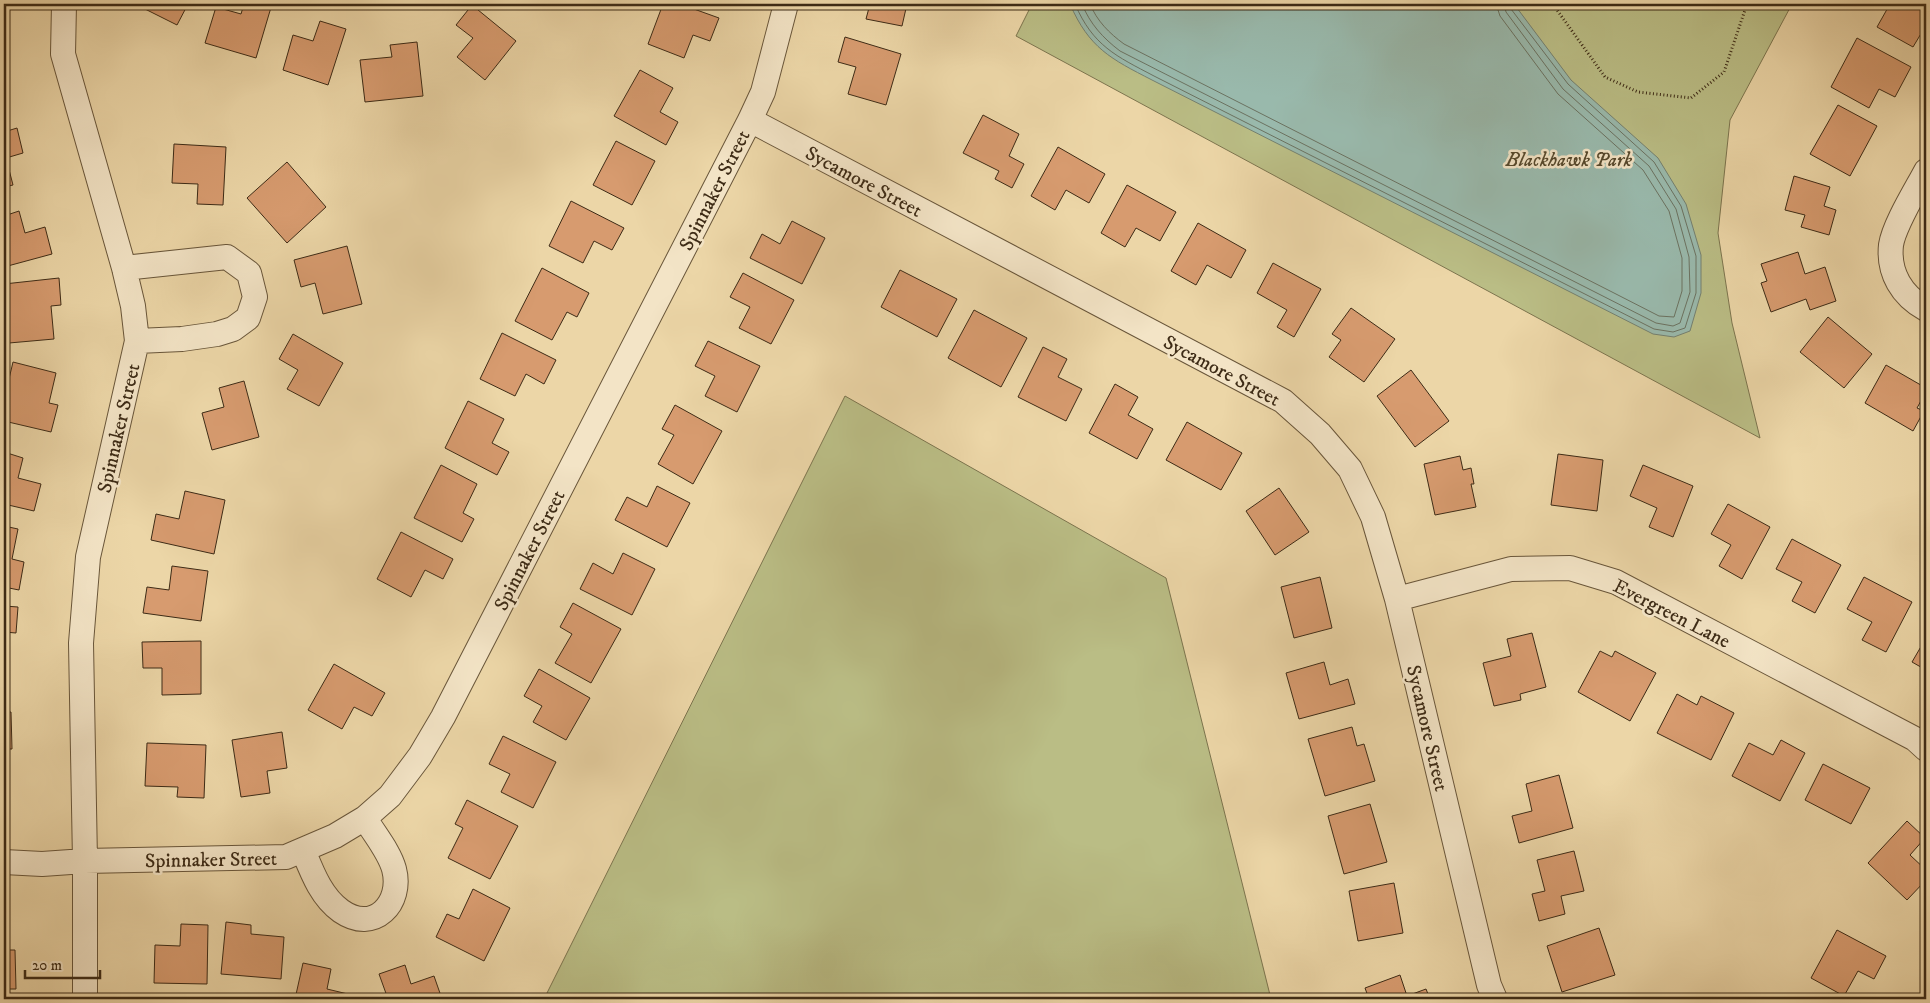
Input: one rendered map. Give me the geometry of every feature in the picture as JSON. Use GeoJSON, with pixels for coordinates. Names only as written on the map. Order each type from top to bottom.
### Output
{"type":"FeatureCollection","features":[{"type":"Feature","properties":{"kind":"street","name":"Spinnaker Street"},"geometry":{"type":"LineString","coordinates":[[64,4],[63,54],[124,268],[133,306],[137,340],[88,556],[81,643],[86,999]]}},
{"type":"Feature","properties":{"kind":"street","name":"Spinnaker Street"},"geometry":{"type":"LineString","coordinates":[[85,861],[286,858],[335,836],[365,818],[390,796],[420,756],[443,717],[750,120],[763,92],[786,4]]}},
{"type":"Feature","properties":{"kind":"street","name":"Sycamore Street"},"geometry":{"type":"LineString","coordinates":[[750,120],[1283,400],[1320,434],[1350,469],[1373,517],[1397,598],[1489,984],[1495,999]]}},
{"type":"Feature","properties":{"kind":"street"},"geometry":{"type":"LineString","coordinates":[[1926,171],[1891,243],[1891,263],[1896,279],[1904,293],[1926,309]]}},
{"type":"Feature","properties":{"kind":"street"},"geometry":{"type":"LineString","coordinates":[[124,268],[227,257],[249,273],[255,297],[248,318],[233,329],[182,339],[137,340]]}},
{"type":"Feature","properties":{"kind":"street","name":"Evergreen Lane"},"geometry":{"type":"LineString","coordinates":[[1397,598],[1511,569],[1570,568],[1616,582],[1915,740],[1926,749]]}},
{"type":"Feature","properties":{"kind":"street"},"geometry":{"type":"LineString","coordinates":[[303,850],[316,880],[328,900],[352,918],[365,920],[377,916],[394,898],[396,885],[393,868],[388,856],[365,818]]}},
{"type":"Feature","properties":{"kind":"street"},"geometry":{"type":"LineString","coordinates":[[4,862],[42,864],[85,861]]}},
{"type":"Feature","properties":{"kind":"path"},"geometry":{"type":"LineString","coordinates":[[1555,4],[1557,10],[1605,77],[1638,92],[1691,98],[1724,72],[1747,4]]}},
{"type":"Feature","properties":{"kind":"green space","name":"Blackhawk Park"},"geometry":{"type":"Polygon","coordinates":[[[1032,4],[1792,4],[1730,120],[1718,233],[1732,323],[1760,438],[1016,36],[1032,4]]]}},
{"type":"Feature","properties":{"kind":"green space"},"geometry":{"type":"Polygon","coordinates":[[[845,396],[1166,578],[1271,999],[544,999],[845,396]]]}},
{"type":"Feature","properties":{"kind":"water","name":"Blackhawk Park"},"geometry":{"type":"Polygon","coordinates":[[[1070,4],[1514,4],[1571,80],[1658,158],[1686,204],[1701,255],[1701,293],[1690,331],[1674,337],[1653,334],[1137,73],[1103,51],[1093,42],[1077,19],[1070,4]]]}},
{"type":"Feature","properties":{"kind":"building"},"geometry":{"type":"Polygon","coordinates":[[[135,4],[188,4],[177,25],[135,4]]]}},
{"type":"Feature","properties":{"kind":"building"},"geometry":{"type":"Polygon","coordinates":[[[244,4],[272,4],[256,58],[205,43],[216,7],[241,14],[244,4]]]}},
{"type":"Feature","properties":{"kind":"building"},"geometry":{"type":"Polygon","coordinates":[[[663,4],[680,4],[719,18],[710,41],[693,35],[684,58],[648,44],[663,4]]]}},
{"type":"Feature","properties":{"kind":"building"},"geometry":{"type":"Polygon","coordinates":[[[870,4],[907,4],[902,26],[866,19],[870,4]]]}},
{"type":"Feature","properties":{"kind":"building"},"geometry":{"type":"Polygon","coordinates":[[[1890,4],[1926,4],[1926,28],[1913,47],[1877,27],[1890,4]]]}},
{"type":"Feature","properties":{"kind":"building"},"geometry":{"type":"Polygon","coordinates":[[[472,5],[516,41],[485,80],[457,57],[473,38],[456,25],[472,5]]]}},
{"type":"Feature","properties":{"kind":"building"},"geometry":{"type":"Polygon","coordinates":[[[320,21],[346,29],[328,85],[283,70],[293,35],[313,41],[320,21]]]}},
{"type":"Feature","properties":{"kind":"building"},"geometry":{"type":"Polygon","coordinates":[[[845,37],[901,54],[886,105],[848,94],[856,67],[838,62],[845,37]]]}},
{"type":"Feature","properties":{"kind":"building"},"geometry":{"type":"Polygon","coordinates":[[[1857,38],[1911,67],[1895,97],[1879,89],[1869,108],[1831,87],[1857,38]]]}},
{"type":"Feature","properties":{"kind":"building"},"geometry":{"type":"Polygon","coordinates":[[[417,42],[423,96],[365,102],[360,60],[392,57],[390,45],[417,42]]]}},
{"type":"Feature","properties":{"kind":"building"},"geometry":{"type":"Polygon","coordinates":[[[640,70],[673,88],[660,112],[678,122],[666,145],[614,116],[640,70]]]}},
{"type":"Feature","properties":{"kind":"building"},"geometry":{"type":"Polygon","coordinates":[[[1838,105],[1877,126],[1850,176],[1810,154],[1838,105]]]}},
{"type":"Feature","properties":{"kind":"building"},"geometry":{"type":"Polygon","coordinates":[[[983,115],[1019,134],[1009,156],[1024,164],[1012,188],[995,179],[999,171],[963,153],[983,115]]]}},
{"type":"Feature","properties":{"kind":"building"},"geometry":{"type":"Polygon","coordinates":[[[17,128],[23,153],[6,158],[13,185],[4,187],[4,132],[17,128]]]}},
{"type":"Feature","properties":{"kind":"building"},"geometry":{"type":"Polygon","coordinates":[[[616,141],[655,161],[632,205],[593,185],[616,141]]]}},
{"type":"Feature","properties":{"kind":"building"},"geometry":{"type":"Polygon","coordinates":[[[174,144],[226,147],[223,205],[197,204],[198,184],[172,183],[174,144]]]}},
{"type":"Feature","properties":{"kind":"building"},"geometry":{"type":"Polygon","coordinates":[[[1058,147],[1105,174],[1089,203],[1066,190],[1055,210],[1031,196],[1058,147]]]}},
{"type":"Feature","properties":{"kind":"building"},"geometry":{"type":"Polygon","coordinates":[[[287,162],[326,207],[287,243],[247,198],[287,162]]]}},
{"type":"Feature","properties":{"kind":"building"},"geometry":{"type":"Polygon","coordinates":[[[1794,176],[1830,187],[1824,206],[1836,210],[1829,235],[1801,227],[1805,215],[1785,210],[1794,176]]]}},
{"type":"Feature","properties":{"kind":"building"},"geometry":{"type":"Polygon","coordinates":[[[1127,185],[1176,212],[1160,241],[1136,228],[1125,247],[1101,233],[1127,185]]]}},
{"type":"Feature","properties":{"kind":"building"},"geometry":{"type":"Polygon","coordinates":[[[571,201],[624,228],[612,250],[594,241],[583,263],[549,246],[571,201]]]}},
{"type":"Feature","properties":{"kind":"building"},"geometry":{"type":"Polygon","coordinates":[[[19,211],[25,233],[45,227],[52,254],[4,267],[4,216],[19,211]]]}},
{"type":"Feature","properties":{"kind":"building"},"geometry":{"type":"Polygon","coordinates":[[[792,221],[825,238],[802,284],[750,258],[762,234],[780,244],[792,221]]]}},
{"type":"Feature","properties":{"kind":"building"},"geometry":{"type":"Polygon","coordinates":[[[1198,223],[1246,250],[1231,278],[1207,265],[1196,285],[1171,271],[1198,223]]]}},
{"type":"Feature","properties":{"kind":"building"},"geometry":{"type":"Polygon","coordinates":[[[347,246],[362,304],[323,314],[315,283],[301,287],[294,260],[347,246]]]}},
{"type":"Feature","properties":{"kind":"building"},"geometry":{"type":"Polygon","coordinates":[[[1798,252],[1805,274],[1825,267],[1836,301],[1810,310],[1806,299],[1771,312],[1761,283],[1767,281],[1761,264],[1798,252]]]}},
{"type":"Feature","properties":{"kind":"building"},"geometry":{"type":"Polygon","coordinates":[[[1273,263],[1321,289],[1294,337],[1277,327],[1287,310],[1257,293],[1273,263]]]}},
{"type":"Feature","properties":{"kind":"building"},"geometry":{"type":"Polygon","coordinates":[[[542,268],[589,293],[577,317],[567,312],[552,340],[515,321],[542,268]]]}},
{"type":"Feature","properties":{"kind":"building"},"geometry":{"type":"Polygon","coordinates":[[[900,270],[957,299],[937,337],[881,307],[900,270]]]}},
{"type":"Feature","properties":{"kind":"building"},"geometry":{"type":"Polygon","coordinates":[[[743,273],[794,300],[771,344],[739,328],[750,307],[730,297],[743,273]]]}},
{"type":"Feature","properties":{"kind":"building"},"geometry":{"type":"Polygon","coordinates":[[[59,278],[61,305],[51,306],[54,339],[9,343],[4,284],[59,278]]]}},
{"type":"Feature","properties":{"kind":"building"},"geometry":{"type":"Polygon","coordinates":[[[1351,308],[1395,339],[1364,382],[1329,357],[1341,340],[1332,334],[1351,308]]]}},
{"type":"Feature","properties":{"kind":"building"},"geometry":{"type":"Polygon","coordinates":[[[974,310],[1027,338],[1001,387],[948,358],[974,310]]]}},
{"type":"Feature","properties":{"kind":"building"},"geometry":{"type":"Polygon","coordinates":[[[1828,317],[1872,354],[1844,388],[1800,352],[1828,317]]]}},
{"type":"Feature","properties":{"kind":"building"},"geometry":{"type":"Polygon","coordinates":[[[502,333],[556,360],[544,384],[526,374],[515,396],[480,379],[502,333]]]}},
{"type":"Feature","properties":{"kind":"building"},"geometry":{"type":"Polygon","coordinates":[[[293,334],[343,363],[319,406],[287,389],[298,370],[279,359],[293,334]]]}},
{"type":"Feature","properties":{"kind":"building"},"geometry":{"type":"Polygon","coordinates":[[[708,341],[760,366],[737,412],[705,396],[715,376],[695,366],[708,341]]]}},
{"type":"Feature","properties":{"kind":"building"},"geometry":{"type":"Polygon","coordinates":[[[1043,347],[1067,359],[1058,377],[1082,389],[1066,421],[1018,397],[1043,347]]]}},
{"type":"Feature","properties":{"kind":"building"},"geometry":{"type":"Polygon","coordinates":[[[13,362],[56,373],[49,403],[58,405],[51,432],[4,421],[4,400],[13,362]]]}},
{"type":"Feature","properties":{"kind":"building"},"geometry":{"type":"Polygon","coordinates":[[[1886,365],[1926,388],[1926,392],[1917,408],[1924,411],[1913,431],[1865,403],[1886,365]]]}},
{"type":"Feature","properties":{"kind":"building"},"geometry":{"type":"Polygon","coordinates":[[[1411,370],[1449,421],[1415,447],[1377,396],[1411,370]]]}},
{"type":"Feature","properties":{"kind":"building"},"geometry":{"type":"Polygon","coordinates":[[[244,381],[259,437],[212,450],[202,413],[224,407],[219,388],[244,381]]]}},
{"type":"Feature","properties":{"kind":"building"},"geometry":{"type":"Polygon","coordinates":[[[1115,384],[1138,397],[1128,415],[1153,429],[1137,459],[1089,433],[1115,384]]]}},
{"type":"Feature","properties":{"kind":"building"},"geometry":{"type":"Polygon","coordinates":[[[468,401],[504,419],[492,443],[509,452],[497,475],[445,448],[468,401]]]}},
{"type":"Feature","properties":{"kind":"building"},"geometry":{"type":"Polygon","coordinates":[[[675,405],[722,431],[693,484],[658,464],[674,435],[662,429],[675,405]]]}},
{"type":"Feature","properties":{"kind":"building"},"geometry":{"type":"Polygon","coordinates":[[[1187,422],[1242,453],[1221,490],[1166,460],[1187,422]]]}},
{"type":"Feature","properties":{"kind":"building"},"geometry":{"type":"Polygon","coordinates":[[[4,452],[23,458],[18,478],[41,484],[34,511],[4,504],[4,452]]]}},
{"type":"Feature","properties":{"kind":"building"},"geometry":{"type":"Polygon","coordinates":[[[1558,454],[1603,460],[1597,511],[1551,505],[1558,454]]]}},
{"type":"Feature","properties":{"kind":"building"},"geometry":{"type":"Polygon","coordinates":[[[1460,456],[1463,470],[1471,468],[1474,484],[1471,484],[1476,507],[1435,515],[1424,464],[1460,456]]]}},
{"type":"Feature","properties":{"kind":"building"},"geometry":{"type":"Polygon","coordinates":[[[441,465],[477,484],[463,513],[474,519],[462,542],[414,518],[441,465]]]}},
{"type":"Feature","properties":{"kind":"building"},"geometry":{"type":"Polygon","coordinates":[[[1643,465],[1693,486],[1673,537],[1649,527],[1657,508],[1630,496],[1643,465]]]}},
{"type":"Feature","properties":{"kind":"building"},"geometry":{"type":"Polygon","coordinates":[[[657,486],[690,503],[667,547],[615,520],[627,497],[647,507],[657,486]]]}},
{"type":"Feature","properties":{"kind":"building"},"geometry":{"type":"Polygon","coordinates":[[[1279,488],[1309,532],[1275,555],[1246,511],[1279,488]]]}},
{"type":"Feature","properties":{"kind":"building"},"geometry":{"type":"Polygon","coordinates":[[[185,491],[225,500],[214,554],[151,540],[156,514],[179,519],[185,491]]]}},
{"type":"Feature","properties":{"kind":"building"},"geometry":{"type":"Polygon","coordinates":[[[1728,504],[1770,527],[1742,579],[1719,566],[1731,545],[1711,534],[1728,504]]]}},
{"type":"Feature","properties":{"kind":"building"},"geometry":{"type":"Polygon","coordinates":[[[4,526],[18,529],[12,559],[24,562],[19,590],[4,587],[4,526]]]}},
{"type":"Feature","properties":{"kind":"building"},"geometry":{"type":"Polygon","coordinates":[[[401,532],[453,559],[443,579],[425,570],[411,597],[377,579],[401,532]]]}},
{"type":"Feature","properties":{"kind":"building"},"geometry":{"type":"Polygon","coordinates":[[[1792,539],[1841,565],[1815,613],[1792,601],[1802,582],[1776,569],[1792,539]]]}},
{"type":"Feature","properties":{"kind":"building"},"geometry":{"type":"Polygon","coordinates":[[[623,553],[655,569],[632,615],[580,589],[593,563],[613,574],[623,553]]]}},
{"type":"Feature","properties":{"kind":"building"},"geometry":{"type":"Polygon","coordinates":[[[172,566],[208,571],[201,621],[143,613],[147,587],[169,590],[172,566]]]}},
{"type":"Feature","properties":{"kind":"building"},"geometry":{"type":"Polygon","coordinates":[[[1320,577],[1332,628],[1294,638],[1281,587],[1320,577]]]}},
{"type":"Feature","properties":{"kind":"building"},"geometry":{"type":"Polygon","coordinates":[[[1864,577],[1912,602],[1886,652],[1862,640],[1872,622],[1847,609],[1864,577]]]}},
{"type":"Feature","properties":{"kind":"building"},"geometry":{"type":"Polygon","coordinates":[[[573,603],[621,629],[591,683],[555,663],[572,634],[560,627],[573,603]]]}},
{"type":"Feature","properties":{"kind":"building"},"geometry":{"type":"Polygon","coordinates":[[[4,606],[18,607],[16,633],[4,632],[4,606]]]}},
{"type":"Feature","properties":{"kind":"building"},"geometry":{"type":"Polygon","coordinates":[[[1532,633],[1546,687],[1520,694],[1521,700],[1494,706],[1483,663],[1511,656],[1507,639],[1532,633]]]}},
{"type":"Feature","properties":{"kind":"building"},"geometry":{"type":"Polygon","coordinates":[[[1926,638],[1926,670],[1912,662],[1926,638]]]}},
{"type":"Feature","properties":{"kind":"building"},"geometry":{"type":"Polygon","coordinates":[[[201,641],[201,694],[162,695],[162,668],[143,668],[142,642],[201,641]]]}},
{"type":"Feature","properties":{"kind":"building"},"geometry":{"type":"Polygon","coordinates":[[[1600,651],[1612,657],[1615,651],[1656,673],[1630,721],[1578,692],[1600,651]]]}},
{"type":"Feature","properties":{"kind":"building"},"geometry":{"type":"Polygon","coordinates":[[[1324,662],[1330,685],[1348,679],[1355,704],[1299,719],[1286,673],[1324,662]]]}},
{"type":"Feature","properties":{"kind":"building"},"geometry":{"type":"Polygon","coordinates":[[[334,664],[385,693],[372,716],[354,707],[342,729],[308,710],[334,664]]]}},
{"type":"Feature","properties":{"kind":"building"},"geometry":{"type":"Polygon","coordinates":[[[539,669],[590,698],[566,740],[533,722],[542,706],[524,696],[539,669]]]}},
{"type":"Feature","properties":{"kind":"building"},"geometry":{"type":"Polygon","coordinates":[[[1677,694],[1697,705],[1701,696],[1734,713],[1711,760],[1657,733],[1677,694]]]}},
{"type":"Feature","properties":{"kind":"building"},"geometry":{"type":"Polygon","coordinates":[[[4,712],[11,712],[12,749],[4,749],[4,712]]]}},
{"type":"Feature","properties":{"kind":"building"},"geometry":{"type":"Polygon","coordinates":[[[1352,727],[1357,746],[1364,744],[1375,781],[1325,796],[1308,739],[1352,727]]]}},
{"type":"Feature","properties":{"kind":"building"},"geometry":{"type":"Polygon","coordinates":[[[282,732],[287,768],[267,771],[270,793],[241,797],[232,740],[282,732]]]}},
{"type":"Feature","properties":{"kind":"building"},"geometry":{"type":"Polygon","coordinates":[[[503,736],[556,762],[533,808],[501,792],[510,774],[489,764],[503,736]]]}},
{"type":"Feature","properties":{"kind":"building"},"geometry":{"type":"Polygon","coordinates":[[[1781,740],[1805,753],[1780,801],[1732,776],[1749,743],[1773,755],[1781,740]]]}},
{"type":"Feature","properties":{"kind":"building"},"geometry":{"type":"Polygon","coordinates":[[[147,743],[206,745],[204,798],[177,797],[178,787],[145,786],[147,743]]]}},
{"type":"Feature","properties":{"kind":"building"},"geometry":{"type":"Polygon","coordinates":[[[1823,764],[1870,788],[1851,824],[1805,800],[1823,764]]]}},
{"type":"Feature","properties":{"kind":"building"},"geometry":{"type":"Polygon","coordinates":[[[1559,775],[1573,828],[1519,843],[1512,816],[1532,811],[1526,784],[1559,775]]]}},
{"type":"Feature","properties":{"kind":"building"},"geometry":{"type":"Polygon","coordinates":[[[467,800],[518,826],[490,879],[448,858],[463,828],[455,824],[467,800]]]}},
{"type":"Feature","properties":{"kind":"building"},"geometry":{"type":"Polygon","coordinates":[[[1370,804],[1387,862],[1344,874],[1328,816],[1370,804]]]}},
{"type":"Feature","properties":{"kind":"building"},"geometry":{"type":"Polygon","coordinates":[[[1907,821],[1925,838],[1910,855],[1926,870],[1926,880],[1907,900],[1868,863],[1907,821]]]}},
{"type":"Feature","properties":{"kind":"building"},"geometry":{"type":"Polygon","coordinates":[[[1574,851],[1584,891],[1561,896],[1565,914],[1539,921],[1532,894],[1545,891],[1537,860],[1574,851]]]}},
{"type":"Feature","properties":{"kind":"building"},"geometry":{"type":"Polygon","coordinates":[[[1394,883],[1403,933],[1358,941],[1349,891],[1394,883]]]}},
{"type":"Feature","properties":{"kind":"building"},"geometry":{"type":"Polygon","coordinates":[[[473,889],[510,908],[484,961],[436,937],[447,914],[459,919],[473,889]]]}},
{"type":"Feature","properties":{"kind":"building"},"geometry":{"type":"Polygon","coordinates":[[[226,922],[251,925],[251,934],[284,937],[281,979],[221,974],[226,922]]]}},
{"type":"Feature","properties":{"kind":"building"},"geometry":{"type":"Polygon","coordinates":[[[181,924],[208,925],[207,984],[154,983],[155,945],[180,946],[181,924]]]}},
{"type":"Feature","properties":{"kind":"building"},"geometry":{"type":"Polygon","coordinates":[[[1599,928],[1615,975],[1562,992],[1547,946],[1599,928]]]}},
{"type":"Feature","properties":{"kind":"building"},"geometry":{"type":"Polygon","coordinates":[[[1837,930],[1886,956],[1874,979],[1858,971],[1844,996],[1811,978],[1837,930]]]}},
{"type":"Feature","properties":{"kind":"building"},"geometry":{"type":"Polygon","coordinates":[[[4,950],[15,950],[16,989],[4,989],[4,950]]]}},
{"type":"Feature","properties":{"kind":"building"},"geometry":{"type":"Polygon","coordinates":[[[303,963],[331,969],[327,989],[352,995],[351,999],[295,999],[303,963]]]}},
{"type":"Feature","properties":{"kind":"building"},"geometry":{"type":"Polygon","coordinates":[[[405,965],[411,984],[434,976],[442,999],[388,999],[379,974],[405,965]]]}},
{"type":"Feature","properties":{"kind":"building"},"geometry":{"type":"Polygon","coordinates":[[[1400,975],[1407,996],[1426,989],[1430,999],[1369,999],[1365,988],[1400,975]]]}}]}
